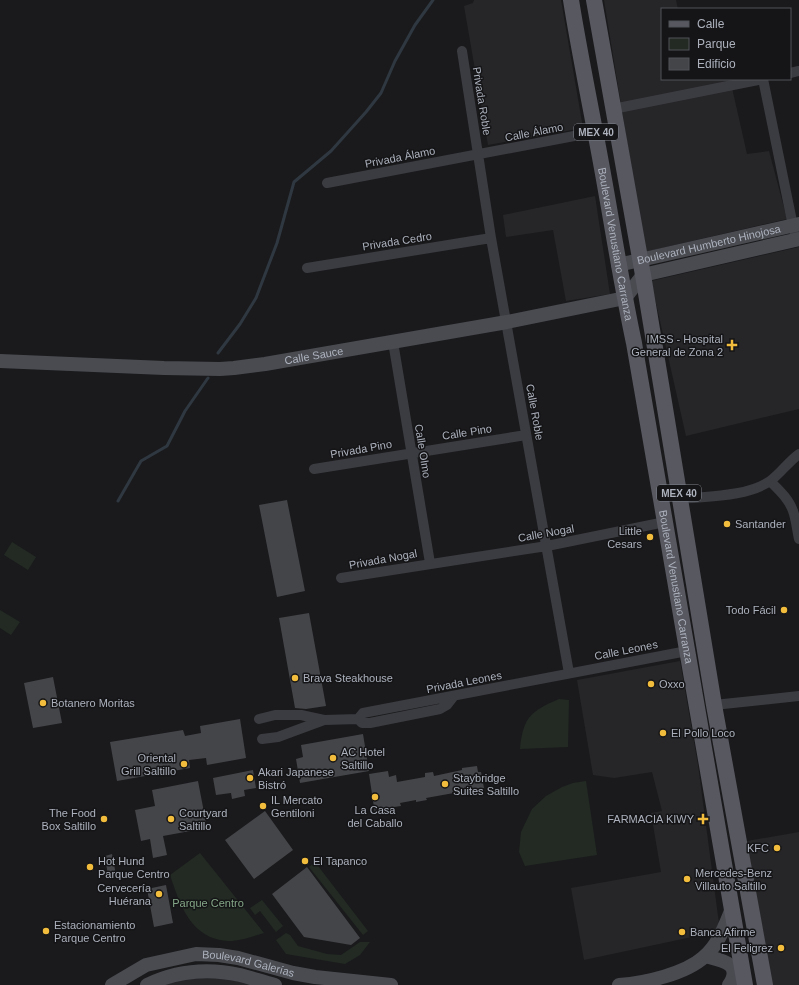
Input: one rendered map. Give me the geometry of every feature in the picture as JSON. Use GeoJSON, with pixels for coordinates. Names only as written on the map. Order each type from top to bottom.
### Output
{"type":"FeatureCollection","features":[{"type":"Feature","properties":{"kind":"main road","name":"Boulevard Venustiano Carranza"},"geometry":{"type":"LineString","coordinates":[[571,0],[581,62],[596,132],[624,298],[634,343],[731,912],[745,985]]}},
{"type":"Feature","properties":{"kind":"main road","name":"Boulevard Venustiano Carranza"},"geometry":{"type":"LineString","coordinates":[[594,0],[641,268],[714,705],[764,985]]}},
{"type":"Feature","properties":{"kind":"street","name":"Privada Roble"},"geometry":{"type":"LineString","coordinates":[[462,51],[477,155]]}},
{"type":"Feature","properties":{"kind":"street"},"geometry":{"type":"LineString","coordinates":[[613,109],[758,80]]}},
{"type":"Feature","properties":{"kind":"street"},"geometry":{"type":"LineString","coordinates":[[763,80],[798,239]]}},
{"type":"Feature","properties":{"kind":"street","name":"Calle Álamo"},"geometry":{"type":"LineString","coordinates":[[477,155],[596,132]]}},
{"type":"Feature","properties":{"kind":"street","name":"Privada Álamo"},"geometry":{"type":"LineString","coordinates":[[327,183],[477,155]]}},
{"type":"Feature","properties":{"kind":"street","name":"Calle Roble"},"geometry":{"type":"LineString","coordinates":[[477,155],[526,435],[570,673]]}},
{"type":"Feature","properties":{"kind":"street","name":"Boulevard Humberto Hinojosa"},"geometry":{"type":"LineString","coordinates":[[624,298],[641,268],[701,246],[796,225]]}},
{"type":"Feature","properties":{"kind":"street","name":"Privada Cedro"},"geometry":{"type":"LineString","coordinates":[[308,268],[491,238]]}},
{"type":"Feature","properties":{"kind":"street","name":"Boulevard Humberto Hinojosa"},"geometry":{"type":"LineString","coordinates":[[618,265],[641,268],[704,261],[798,239]]}},
{"type":"Feature","properties":{"kind":"street"},"geometry":{"type":"LineString","coordinates":[[701,246],[704,261]]}},
{"type":"Feature","properties":{"kind":"street","name":"Calle Sauce"},"geometry":{"type":"LineString","coordinates":[[0,361],[220,369],[265,364],[507,322],[624,298]]}},
{"type":"Feature","properties":{"kind":"street","name":"Calle Olmo"},"geometry":{"type":"LineString","coordinates":[[393,342],[430,563]]}},
{"type":"Feature","properties":{"kind":"street","name":"Calle Pino"},"geometry":{"type":"LineString","coordinates":[[412,452],[526,435]]}},
{"type":"Feature","properties":{"kind":"street","name":"Privada Pino"},"geometry":{"type":"LineString","coordinates":[[314,469],[412,452]]}},
{"type":"Feature","properties":{"kind":"street"},"geometry":{"type":"LineString","coordinates":[[680,498],[757,488],[770,481],[799,454]]}},
{"type":"Feature","properties":{"kind":"street"},"geometry":{"type":"LineString","coordinates":[[770,481],[786,498],[792,507],[799,539]]}},
{"type":"Feature","properties":{"kind":"street","name":"Calle Nogal"},"geometry":{"type":"LineString","coordinates":[[430,563],[547,546],[665,522]]}},
{"type":"Feature","properties":{"kind":"street","name":"Privada Nogal"},"geometry":{"type":"LineString","coordinates":[[341,578],[430,563]]}},
{"type":"Feature","properties":{"kind":"street","name":"Calle Leones"},"geometry":{"type":"LineString","coordinates":[[570,673],[687,651]]}},
{"type":"Feature","properties":{"kind":"street","name":"Privada Leones"},"geometry":{"type":"LineString","coordinates":[[324,720],[361,716],[570,673]]}},
{"type":"Feature","properties":{"kind":"street"},"geometry":{"type":"LineString","coordinates":[[714,705],[799,696]]}},
{"type":"Feature","properties":{"kind":"street"},"geometry":{"type":"LineString","coordinates":[[259,719],[275,715],[294,715],[324,720]]}},
{"type":"Feature","properties":{"kind":"street"},"geometry":{"type":"LineString","coordinates":[[262,739],[278,736],[324,720]]}},
{"type":"Feature","properties":{"kind":"street"},"geometry":{"type":"LineString","coordinates":[[619,985],[663,976],[693,964],[705,956],[714,946],[722,934],[731,912]]}},
{"type":"Feature","properties":{"kind":"street","name":"Boulevard Galerías"},"geometry":{"type":"LineString","coordinates":[[112,985],[146,965],[196,954],[238,958],[292,973],[315,977],[391,985]]}},
{"type":"Feature","properties":{"kind":"street"},"geometry":{"type":"LineString","coordinates":[[705,956],[725,961],[730,965],[734,976],[729,985]]}},
{"type":"Feature","properties":{"kind":"street"},"geometry":{"type":"LineString","coordinates":[[238,958],[242,962],[243,966],[243,970],[239,975]]}},
{"type":"Feature","properties":{"kind":"street","name":"Boulevard Galerías"},"geometry":{"type":"LineString","coordinates":[[147,985],[168,977],[194,971],[214,971],[239,975],[275,985]]}},
{"type":"Feature","properties":{"kind":"shaded area"},"geometry":{"type":"Polygon","coordinates":[[[474,0],[561,0],[583,128],[488,145],[464,6],[473,3],[474,0]]]}},
{"type":"Feature","properties":{"kind":"shaded area"},"geometry":{"type":"Polygon","coordinates":[[[604,0],[676,0],[678,8],[661,8],[661,80],[730,80],[747,154],[769,151],[787,219],[645,252],[604,0]]]}},
{"type":"Feature","properties":{"kind":"shaded area"},"geometry":{"type":"Polygon","coordinates":[[[595,196],[610,294],[566,301],[553,230],[506,237],[503,215],[595,196]]]}},
{"type":"Feature","properties":{"kind":"shaded area","name":"IMSS - Hospital General de Zona 2"},"geometry":{"type":"Polygon","coordinates":[[[799,247],[799,409],[686,436],[651,281],[799,247]]]}},
{"type":"Feature","properties":{"kind":"shaded area"},"geometry":{"type":"Polygon","coordinates":[[[680,661],[698,765],[720,931],[584,960],[571,888],[661,872],[651,813],[662,811],[652,772],[614,778],[593,775],[577,680],[680,661]]]}},
{"type":"Feature","properties":{"kind":"shaded area"},"geometry":{"type":"Polygon","coordinates":[[[799,832],[799,985],[771,985],[747,841],[799,832]]]}},
{"type":"Feature","properties":{"kind":"shaded area"},"geometry":{"type":"Polygon","coordinates":[[[218,977],[256,985],[161,985],[183,979],[218,977]]]}},
{"type":"Feature","properties":{"kind":"green space"},"geometry":{"type":"Polygon","coordinates":[[[12,542],[36,557],[28,570],[4,555],[12,542]]]}},
{"type":"Feature","properties":{"kind":"green space"},"geometry":{"type":"Polygon","coordinates":[[[0,610],[20,622],[11,635],[0,628],[0,610]]]}},
{"type":"Feature","properties":{"kind":"green space"},"geometry":{"type":"Polygon","coordinates":[[[559,699],[569,700],[568,747],[520,749],[523,729],[530,716],[542,707],[559,699]]]}},
{"type":"Feature","properties":{"kind":"green space"},"geometry":{"type":"Polygon","coordinates":[[[586,781],[597,855],[525,866],[519,852],[521,832],[532,809],[546,796],[562,787],[573,783],[586,781]]]}},
{"type":"Feature","properties":{"kind":"green space","name":"Parque Centro"},"geometry":{"type":"Polygon","coordinates":[[[200,853],[264,933],[228,941],[215,939],[196,927],[183,909],[170,875],[200,853]]]}},
{"type":"Feature","properties":{"kind":"green space"},"geometry":{"type":"Polygon","coordinates":[[[315,862],[368,931],[363,935],[309,867],[315,862]]]}},
{"type":"Feature","properties":{"kind":"green space","name":"Parque Centro"},"geometry":{"type":"Polygon","coordinates":[[[262,900],[283,926],[276,932],[260,911],[255,915],[250,908],[262,900]]]}},
{"type":"Feature","properties":{"kind":"green space"},"geometry":{"type":"Polygon","coordinates":[[[286,933],[290,935],[298,946],[327,954],[341,955],[360,942],[370,942],[360,955],[345,964],[286,954],[276,940],[286,933]]]}},
{"type":"Feature","properties":{"kind":"building"},"geometry":{"type":"Polygon","coordinates":[[[287,500],[305,591],[277,597],[259,505],[287,500]]]}},
{"type":"Feature","properties":{"kind":"building"},"geometry":{"type":"Polygon","coordinates":[[[309,613],[326,706],[306,709],[295,708],[279,618],[309,613]]]}},
{"type":"Feature","properties":{"kind":"building","name":"Botanero Moritas"},"geometry":{"type":"Polygon","coordinates":[[[53,677],[62,723],[33,728],[24,683],[53,677]]]}},
{"type":"Feature","properties":{"kind":"building"},"geometry":{"type":"Polygon","coordinates":[[[240,719],[246,758],[207,765],[206,758],[189,760],[190,768],[117,781],[110,742],[183,730],[185,736],[201,733],[200,726],[240,719]]]}},
{"type":"Feature","properties":{"kind":"building","name":"AC Hotel Saltillo"},"geometry":{"type":"Polygon","coordinates":[[[363,734],[369,771],[300,783],[296,759],[303,757],[301,745],[363,734]]]}},
{"type":"Feature","properties":{"kind":"building"},"geometry":{"type":"Polygon","coordinates":[[[477,766],[478,772],[481,772],[484,788],[478,789],[478,791],[466,793],[465,791],[426,798],[427,800],[416,802],[416,800],[400,803],[401,806],[394,807],[394,811],[375,814],[369,774],[388,771],[389,777],[396,775],[397,782],[425,777],[425,773],[433,772],[434,776],[462,770],[462,768],[477,766]]]}},
{"type":"Feature","properties":{"kind":"building"},"geometry":{"type":"Polygon","coordinates":[[[253,770],[256,788],[244,790],[245,796],[232,799],[231,793],[216,795],[213,778],[253,770]]]}},
{"type":"Feature","properties":{"kind":"building","name":"Courtyard Saltillo"},"geometry":{"type":"Polygon","coordinates":[[[198,781],[207,828],[163,836],[167,855],[153,858],[150,839],[141,841],[135,810],[155,806],[152,790],[198,781]]]}},
{"type":"Feature","properties":{"kind":"building"},"geometry":{"type":"Polygon","coordinates":[[[265,811],[293,850],[254,879],[225,840],[265,811]]]}},
{"type":"Feature","properties":{"kind":"building"},"geometry":{"type":"Polygon","coordinates":[[[112,854],[116,875],[108,876],[105,856],[112,854]]]}},
{"type":"Feature","properties":{"kind":"building"},"geometry":{"type":"Polygon","coordinates":[[[307,867],[360,938],[351,945],[304,937],[272,894],[307,867]]]}},
{"type":"Feature","properties":{"kind":"building"},"geometry":{"type":"Polygon","coordinates":[[[166,885],[173,923],[154,927],[147,889],[166,885]]]}},
{"type":"Feature","properties":{"kind":"waterway"},"geometry":{"type":"LineString","coordinates":[[218,353],[240,324],[256,298],[277,243],[294,182],[331,151],[381,93],[395,61],[415,25],[433,0]]}},
{"type":"Feature","properties":{"kind":"waterway"},"geometry":{"type":"LineString","coordinates":[[118,501],[141,461],[167,446],[185,411],[208,378]]}},
{"type":"Feature","properties":{"kind":"place","name":"IMSS - Hospital General de Zona 2"},"geometry":{"type":"Point","coordinates":[732,345]}},
{"type":"Feature","properties":{"kind":"place","name":"Santander"},"geometry":{"type":"Point","coordinates":[727,524]}},
{"type":"Feature","properties":{"kind":"place","name":"Little Cesars"},"geometry":{"type":"Point","coordinates":[650,537]}},
{"type":"Feature","properties":{"kind":"place","name":"Todo Fácil"},"geometry":{"type":"Point","coordinates":[784,610]}},
{"type":"Feature","properties":{"kind":"place","name":"Brava Steakhouse"},"geometry":{"type":"Point","coordinates":[295,678]}},
{"type":"Feature","properties":{"kind":"place","name":"Oxxo"},"geometry":{"type":"Point","coordinates":[651,684]}},
{"type":"Feature","properties":{"kind":"place","name":"Botanero Moritas"},"geometry":{"type":"Point","coordinates":[43,703]}},
{"type":"Feature","properties":{"kind":"place","name":"El Pollo Loco"},"geometry":{"type":"Point","coordinates":[663,733]}},
{"type":"Feature","properties":{"kind":"place","name":"AC Hotel Saltillo"},"geometry":{"type":"Point","coordinates":[333,758]}},
{"type":"Feature","properties":{"kind":"place","name":"Oriental Grill Saltillo"},"geometry":{"type":"Point","coordinates":[184,764]}},
{"type":"Feature","properties":{"kind":"place","name":"Akari Japanese Bistró"},"geometry":{"type":"Point","coordinates":[250,778]}},
{"type":"Feature","properties":{"kind":"place","name":"Staybridge Suites Saltillo"},"geometry":{"type":"Point","coordinates":[445,784]}},
{"type":"Feature","properties":{"kind":"place","name":"La Casa del Caballo"},"geometry":{"type":"Point","coordinates":[375,797]}},
{"type":"Feature","properties":{"kind":"place","name":"IL Mercato Gentiloni"},"geometry":{"type":"Point","coordinates":[263,806]}},
{"type":"Feature","properties":{"kind":"place","name":"The Food Box Saltillo"},"geometry":{"type":"Point","coordinates":[104,819]}},
{"type":"Feature","properties":{"kind":"place","name":"Courtyard Saltillo"},"geometry":{"type":"Point","coordinates":[171,819]}},
{"type":"Feature","properties":{"kind":"place","name":"FARMACIA KIWY"},"geometry":{"type":"Point","coordinates":[703,819]}},
{"type":"Feature","properties":{"kind":"place","name":"KFC"},"geometry":{"type":"Point","coordinates":[777,848]}},
{"type":"Feature","properties":{"kind":"place","name":"El Tapanco"},"geometry":{"type":"Point","coordinates":[305,861]}},
{"type":"Feature","properties":{"kind":"place","name":"Hot Hund Parque Centro"},"geometry":{"type":"Point","coordinates":[90,867]}},
{"type":"Feature","properties":{"kind":"place","name":"Mercedes-Benz Villauto Saltillo"},"geometry":{"type":"Point","coordinates":[687,879]}},
{"type":"Feature","properties":{"kind":"place","name":"Cervecería Huérana"},"geometry":{"type":"Point","coordinates":[159,894]}},
{"type":"Feature","properties":{"kind":"place","name":"Estacionamiento Parque Centro"},"geometry":{"type":"Point","coordinates":[46,931]}},
{"type":"Feature","properties":{"kind":"place","name":"Banca Afirme"},"geometry":{"type":"Point","coordinates":[682,932]}},
{"type":"Feature","properties":{"kind":"place","name":"El Feligrez"},"geometry":{"type":"Point","coordinates":[781,948]}}]}
